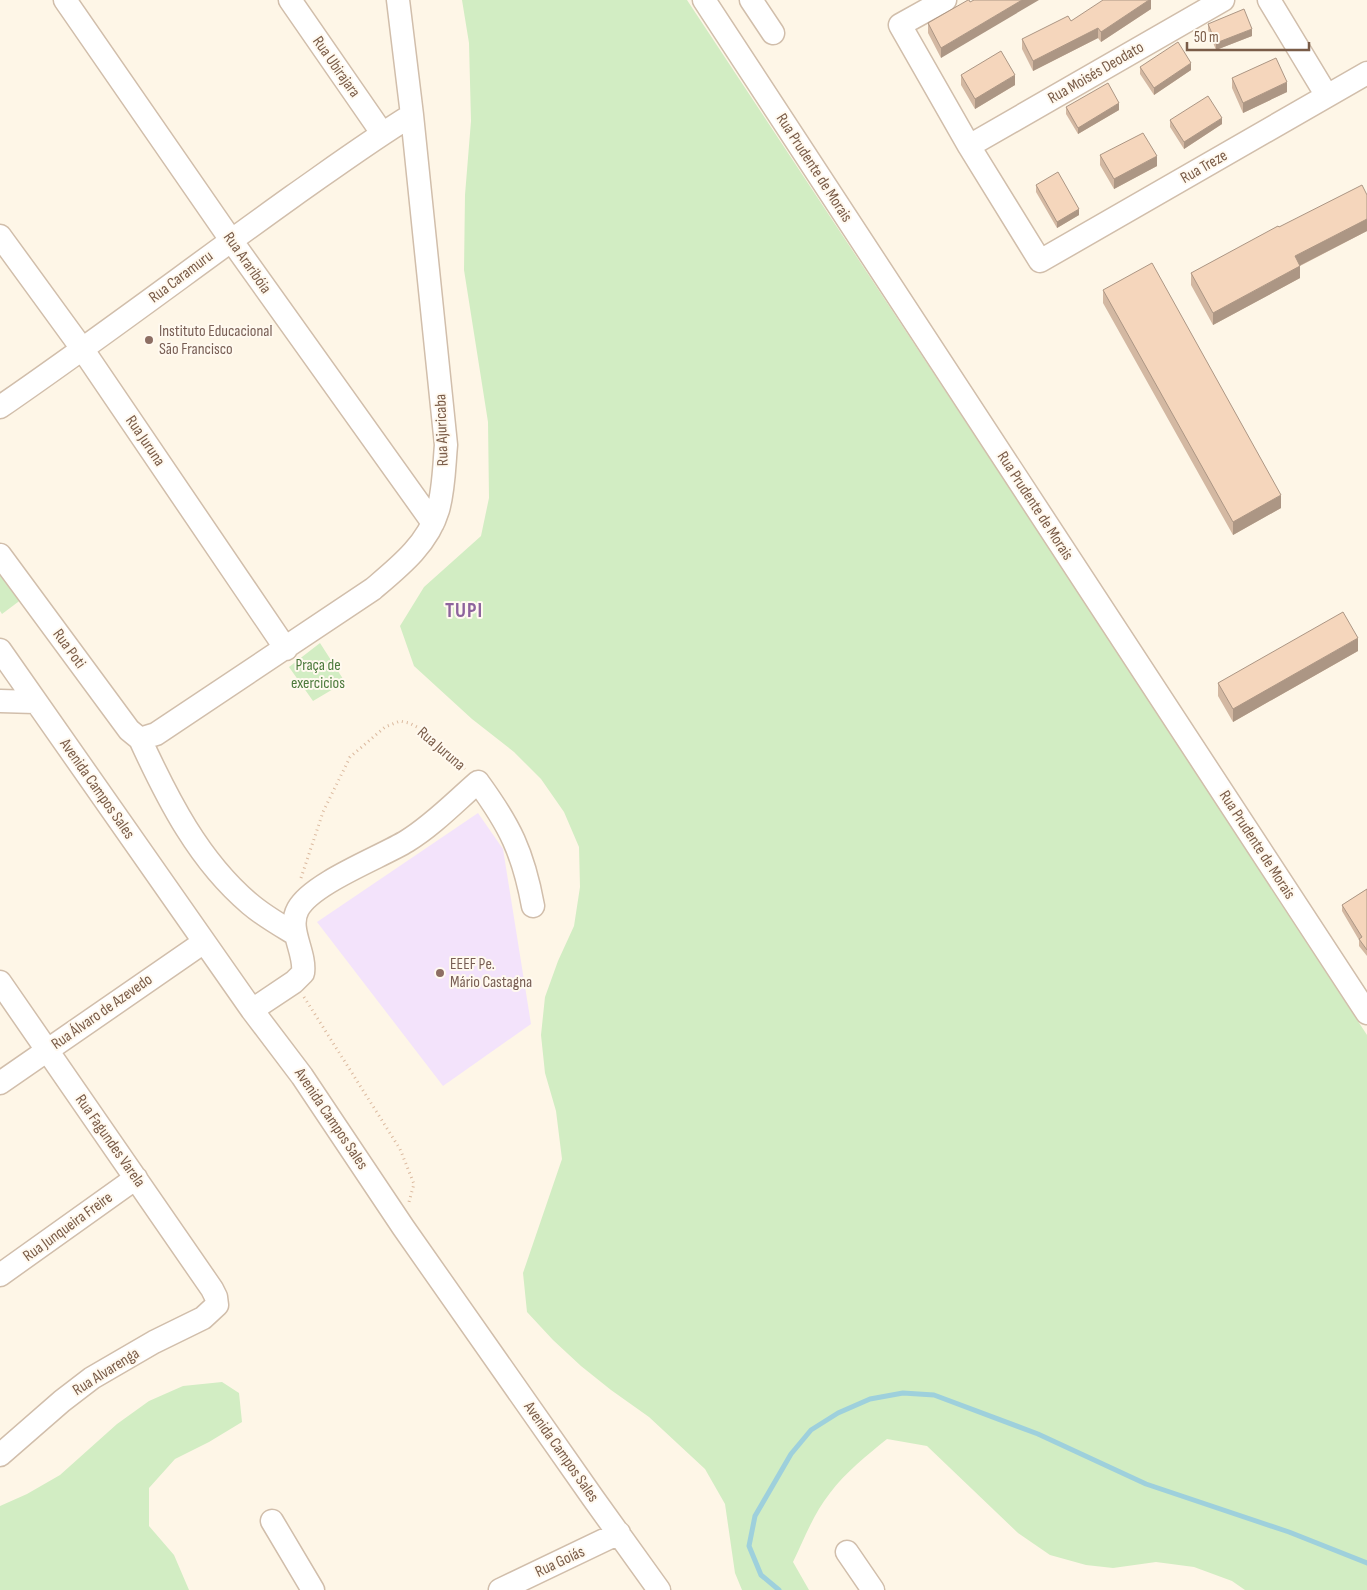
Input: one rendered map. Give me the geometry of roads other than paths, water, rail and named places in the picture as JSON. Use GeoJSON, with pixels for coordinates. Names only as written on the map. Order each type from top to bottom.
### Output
{"type":"FeatureCollection","features":[{"type":"Feature","properties":{"kind":"street","name":"Rua Araribóia"},"geometry":{"type":"LineString","coordinates":[[65,0],[231,240],[433,523]]}},
{"type":"Feature","properties":{"kind":"street","name":"Rua Ubirajara"},"geometry":{"type":"LineString","coordinates":[[290,0],[382,133]]}},
{"type":"Feature","properties":{"kind":"street","name":"Rua Ajuricaba"},"geometry":{"type":"LineString","coordinates":[[140,740],[156,734],[374,589],[403,564],[422,541],[433,523],[438,510],[446,445],[412,115],[398,0]]}},
{"type":"Feature","properties":{"kind":"street","name":"Rua Prudente de Morais"},"geometry":{"type":"LineString","coordinates":[[704,0],[1367,1013]]}},
{"type":"Feature","properties":{"kind":"street"},"geometry":{"type":"LineString","coordinates":[[751,0],[773,33]]}},
{"type":"Feature","properties":{"kind":"street"},"geometry":{"type":"LineString","coordinates":[[945,0],[900,26],[969,146]]}},
{"type":"Feature","properties":{"kind":"street","name":"Rua Moisés Deodato"},"geometry":{"type":"LineString","coordinates":[[969,146],[1223,0]]}},
{"type":"Feature","properties":{"kind":"street"},"geometry":{"type":"LineString","coordinates":[[1268,0],[1327,96]]}},
{"type":"Feature","properties":{"kind":"street","name":"Rua Treze"},"geometry":{"type":"LineString","coordinates":[[969,146],[1040,261],[1367,73]]}},
{"type":"Feature","properties":{"kind":"street","name":"Rua Caramuru"},"geometry":{"type":"LineString","coordinates":[[0,407],[83,350],[231,240],[382,133],[412,115]]}},
{"type":"Feature","properties":{"kind":"street","name":"Rua Juruna"},"geometry":{"type":"LineString","coordinates":[[0,236],[83,350],[286,649]]}},
{"type":"Feature","properties":{"kind":"street","name":"Rua Poti"},"geometry":{"type":"LineString","coordinates":[[0,555],[129,730],[140,740],[182,822],[218,872],[250,904],[295,934]]}},
{"type":"Feature","properties":{"kind":"street","name":"Avenida Campos Sales"},"geometry":{"type":"LineString","coordinates":[[0,650],[252,1010],[302,1076],[403,1227],[659,1590]]}},
{"type":"Feature","properties":{"kind":"street"},"geometry":{"type":"LineString","coordinates":[[0,702],[36,702]]}},
{"type":"Feature","properties":{"kind":"street","name":"Rua Juruna"},"geometry":{"type":"LineString","coordinates":[[295,934],[297,910],[309,897],[328,884],[407,841],[424,829],[478,782],[498,809],[515,840],[523,859],[533,906]]}},
{"type":"Feature","properties":{"kind":"street"},"geometry":{"type":"LineString","coordinates":[[252,1010],[300,976],[304,968],[295,934]]}},
{"type":"Feature","properties":{"kind":"street","name":"Rua Álvaro de Azevedo"},"geometry":{"type":"LineString","coordinates":[[0,1083],[204,942]]}},
{"type":"Feature","properties":{"kind":"street","name":"Rua Fagundes Varela"},"geometry":{"type":"LineString","coordinates":[[0,982],[212,1289],[217,1301]]}},
{"type":"Feature","properties":{"kind":"street","name":"Rua Junqueira Freire"},"geometry":{"type":"LineString","coordinates":[[0,1275],[136,1178]]}},
{"type":"Feature","properties":{"kind":"street","name":"Rua Alvarenga"},"geometry":{"type":"LineString","coordinates":[[0,1455],[62,1401],[92,1378],[146,1347],[204,1318],[215,1308],[217,1301]]}},
{"type":"Feature","properties":{"kind":"street"},"geometry":{"type":"LineString","coordinates":[[272,1521],[313,1590]]}},
{"type":"Feature","properties":{"kind":"street","name":"Rua Goiás"},"geometry":{"type":"LineString","coordinates":[[500,1590],[619,1533]]}},
{"type":"Feature","properties":{"kind":"street"},"geometry":{"type":"LineString","coordinates":[[847,1552],[873,1590]]}},
{"type":"Feature","properties":{"kind":"waterway"},"geometry":{"type":"LineString","coordinates":[[779,1590],[761,1575],[749,1546],[755,1516],[791,1454],[811,1430],[838,1413],[870,1399],[903,1393],[934,1395],[1038,1434],[1146,1484],[1289,1532],[1367,1563]]}},
{"type":"Feature","properties":{"kind":"place","name":"Instituto Educacional São Francisco"},"geometry":{"type":"Point","coordinates":[149,340]}},
{"type":"Feature","properties":{"kind":"place","name":"EEEF Pe. Mário Castagna"},"geometry":{"type":"Point","coordinates":[440,973]}},
{"type":"Feature","properties":{"kind":"district","name":"TUPI"},"geometry":{"type":"Point","coordinates":[464,610]}},
{"type":"Feature","properties":{"kind":"park label","name":"Praça de exercicios"},"geometry":{"type":"Point","coordinates":[318,674]}}]}
